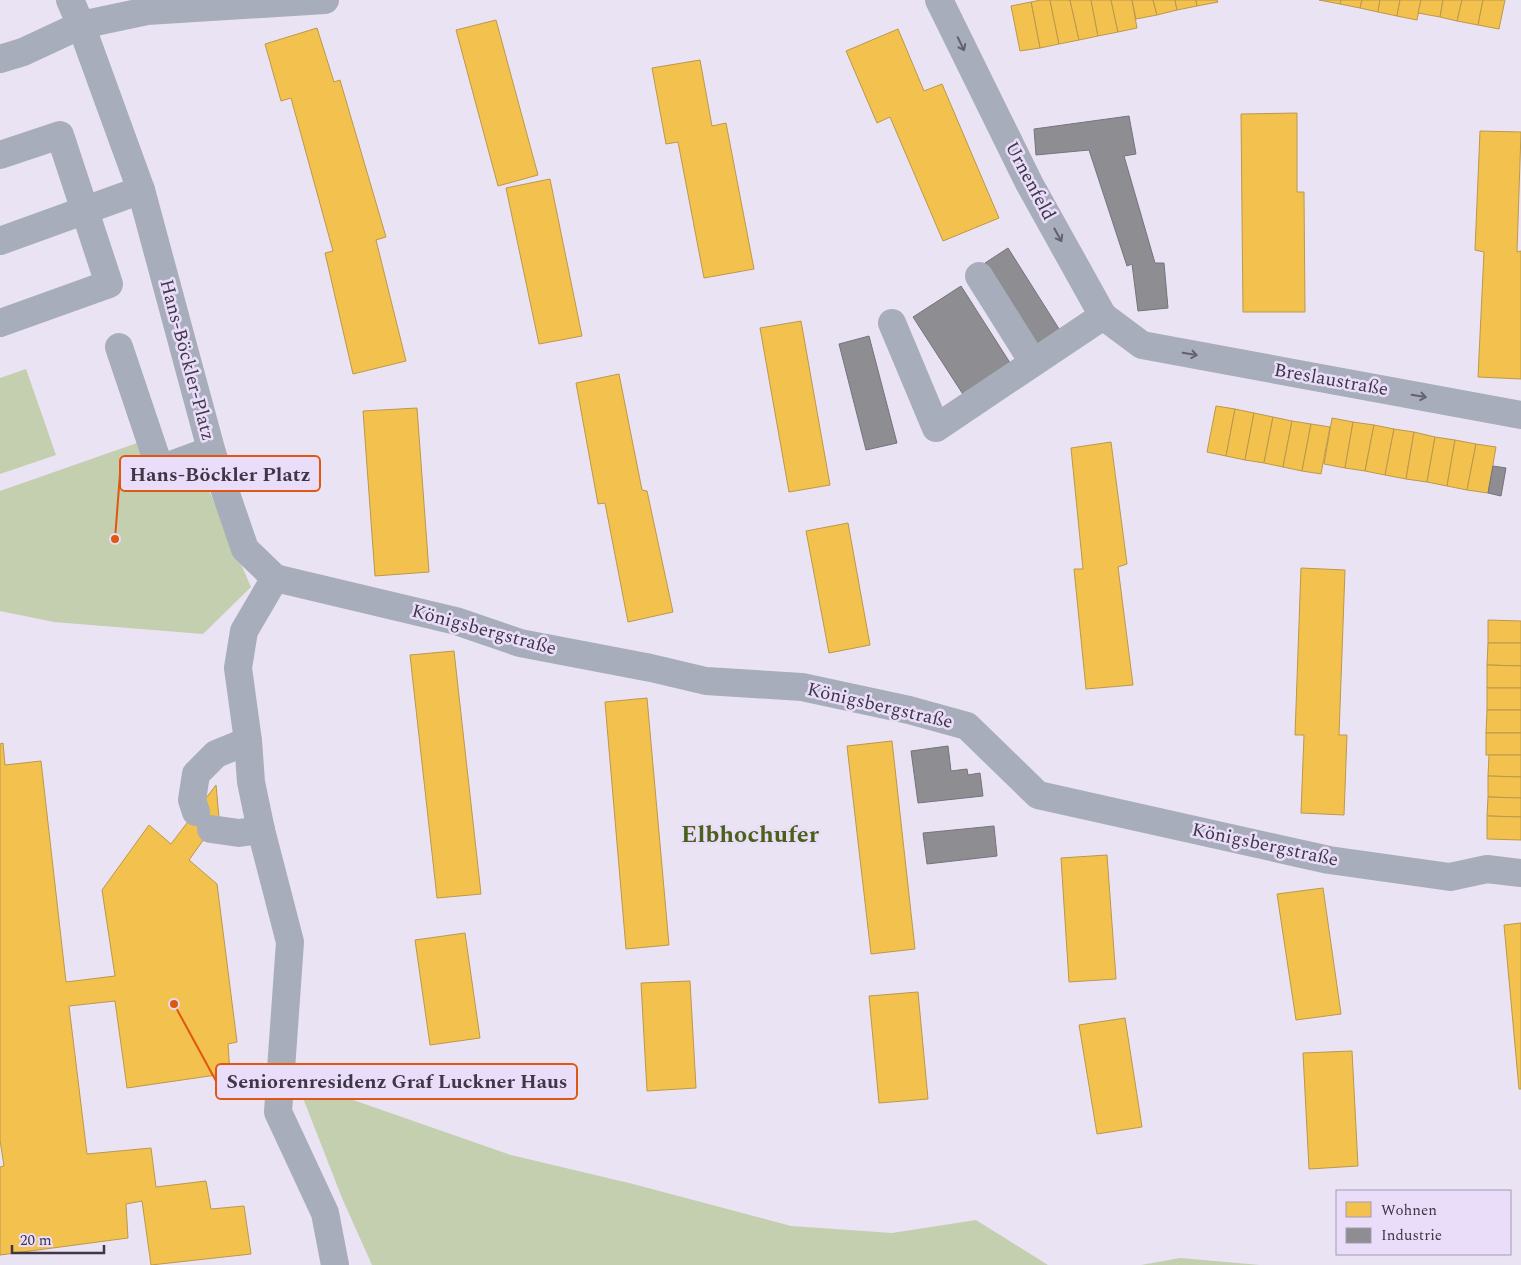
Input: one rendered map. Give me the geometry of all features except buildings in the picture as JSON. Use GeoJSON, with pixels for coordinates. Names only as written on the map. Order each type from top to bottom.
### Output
{"type":"FeatureCollection","features":[{"type":"Feature","properties":{"kind":"street","name":"Hans-Böckler-Platz"},"geometry":{"type":"LineString","coordinates":[[70,0],[81,25],[141,190],[212,453],[245,549],[275,578]]}},
{"type":"Feature","properties":{"kind":"street"},"geometry":{"type":"LineString","coordinates":[[0,60],[23,52],[81,25],[147,12],[325,0]]}},
{"type":"Feature","properties":{"kind":"street","name":"Urnenfeld"},"geometry":{"type":"LineString","coordinates":[[939,0],[1029,183],[1103,316],[1142,345]]}},
{"type":"Feature","properties":{"kind":"street"},"geometry":{"type":"LineString","coordinates":[[0,155],[60,135],[108,284],[0,323]]}},
{"type":"Feature","properties":{"kind":"street"},"geometry":{"type":"LineString","coordinates":[[0,241],[141,190]]}},
{"type":"Feature","properties":{"kind":"street"},"geometry":{"type":"LineString","coordinates":[[979,276],[1033,362]]}},
{"type":"Feature","properties":{"kind":"street"},"geometry":{"type":"LineString","coordinates":[[892,323],[936,428],[1103,316]]}},
{"type":"Feature","properties":{"kind":"street","name":"Breslaustraße"},"geometry":{"type":"LineString","coordinates":[[1142,345],[1521,414]]}},
{"type":"Feature","properties":{"kind":"street"},"geometry":{"type":"LineString","coordinates":[[119,347],[160,469],[201,454],[212,453]]}},
{"type":"Feature","properties":{"kind":"street"},"geometry":{"type":"LineString","coordinates":[[275,578],[244,631],[238,668],[248,741],[251,782],[261,830],[290,942],[278,1112],[325,1213],[334,1265]]}},
{"type":"Feature","properties":{"kind":"street","name":"Königsbergstraße"},"geometry":{"type":"LineString","coordinates":[[275,578],[456,621],[520,643],[651,668],[706,681],[802,688],[891,705],[967,726],[1038,795],[1329,860],[1450,878],[1487,869],[1521,873]]}},
{"type":"Feature","properties":{"kind":"street"},"geometry":{"type":"LineString","coordinates":[[248,741],[216,754],[196,774],[192,800],[203,821],[239,833],[261,830]]}},
{"type":"Feature","properties":{"kind":"green space"},"geometry":{"type":"Polygon","coordinates":[[[26,369],[56,455],[0,474],[0,378],[26,369]]]}},
{"type":"Feature","properties":{"kind":"green space"},"geometry":{"type":"Polygon","coordinates":[[[137,443],[153,482],[197,463],[251,587],[203,634],[54,622],[0,611],[0,491],[137,443]]]}},
{"type":"Feature","properties":{"kind":"green space"},"geometry":{"type":"Polygon","coordinates":[[[296,1080],[511,1155],[633,1184],[791,1226],[892,1233],[976,1220],[1048,1265],[372,1265],[342,1198],[296,1080]]]}},
{"type":"Feature","properties":{"kind":"green space"},"geometry":{"type":"Polygon","coordinates":[[[1180,1258],[1260,1265],[1141,1265],[1180,1258]]]}},
{"type":"Feature","properties":{"kind":"place","name":"Hans-Böckler Platz"},"geometry":{"type":"Point","coordinates":[115,539]}},
{"type":"Feature","properties":{"kind":"place","name":"Seniorenresidenz Graf Luckner Haus"},"geometry":{"type":"Point","coordinates":[174,1004]}},
{"type":"Feature","properties":{"kind":"district","name":"Elbhochufer"},"geometry":{"type":"Point","coordinates":[750,835]}}]}
